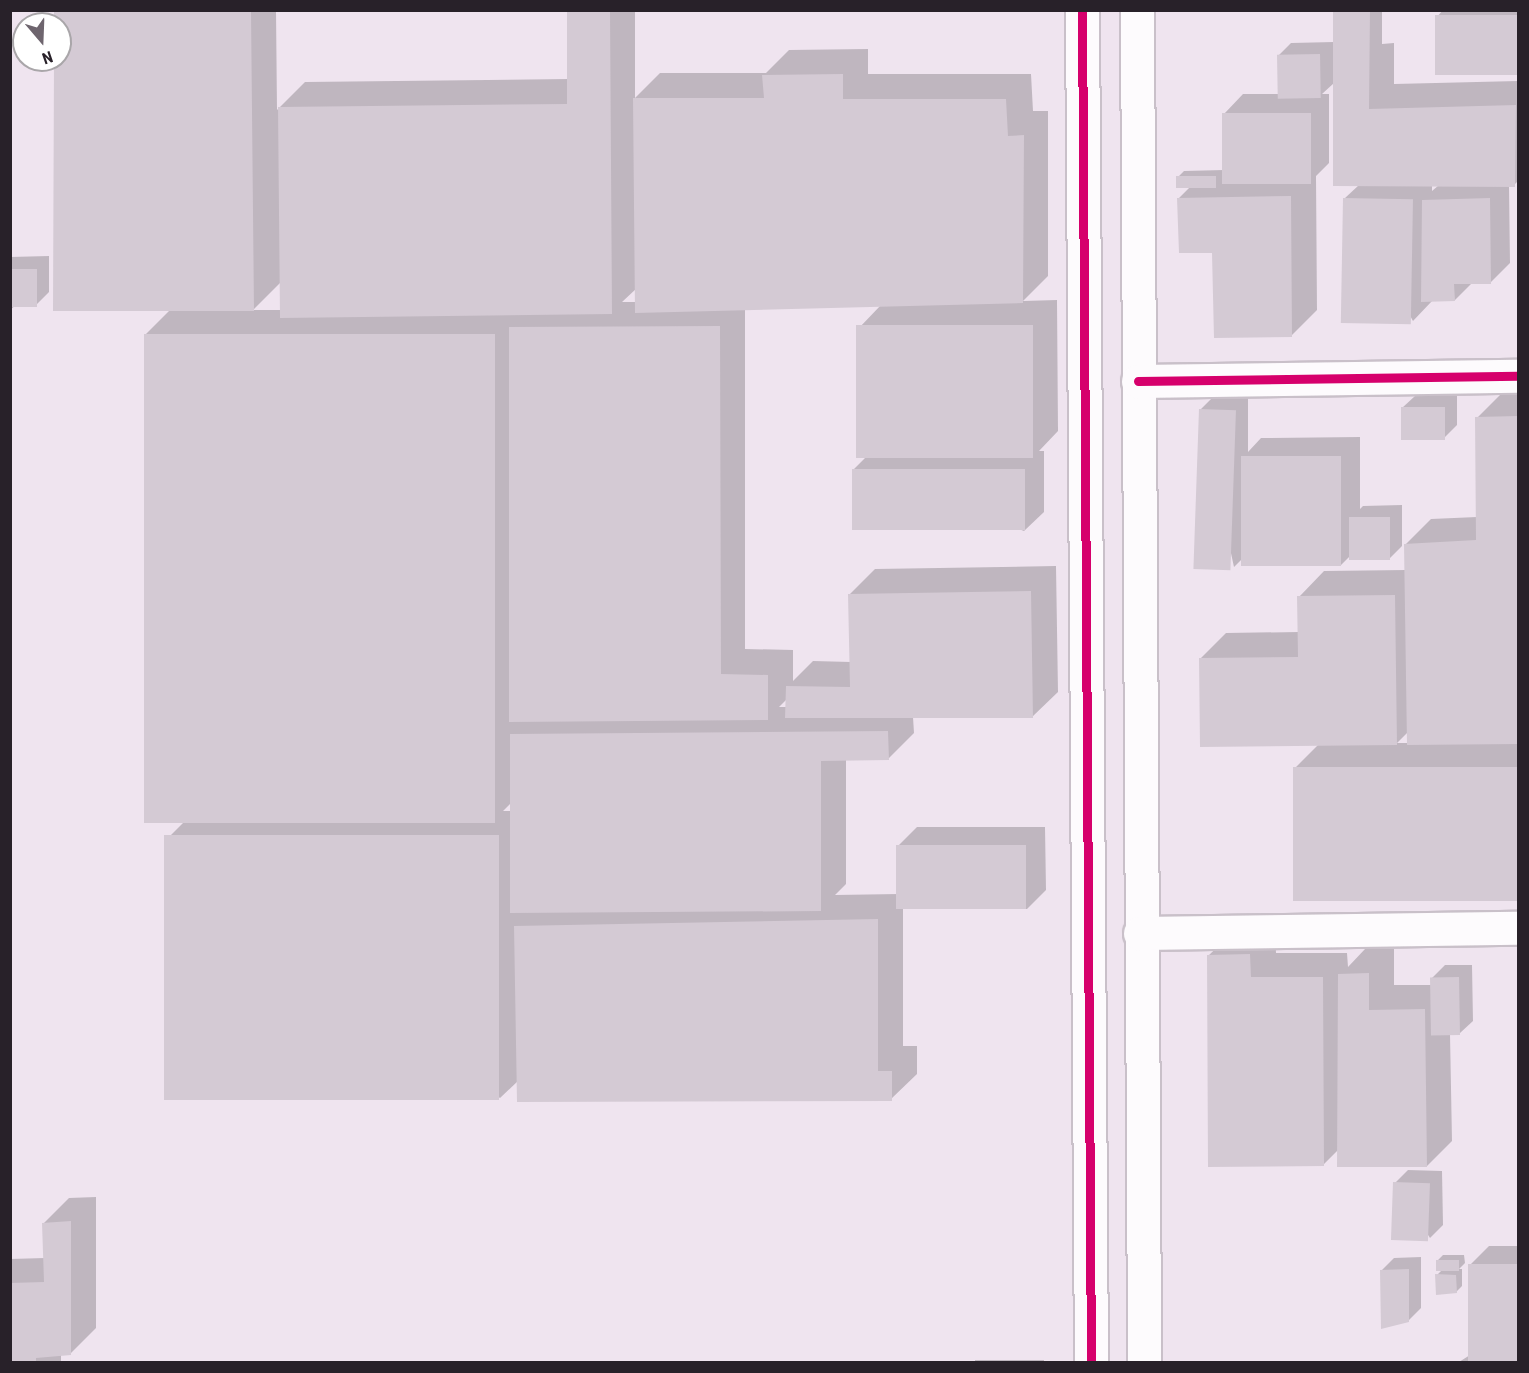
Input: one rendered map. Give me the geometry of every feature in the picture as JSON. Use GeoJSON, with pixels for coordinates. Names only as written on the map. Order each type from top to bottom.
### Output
{"type":"FeatureCollection","features":[{"type":"Feature","properties":{"kind":"street"},"geometry":{"type":"LineString","coordinates":[[1082,10],[1091,1362]]}},
{"type":"Feature","properties":{"kind":"street"},"geometry":{"type":"LineString","coordinates":[[1137,10],[1144,1362]]}},
{"type":"Feature","properties":{"kind":"street"},"geometry":{"type":"LineString","coordinates":[[1138,381],[1518,375]]}},
{"type":"Feature","properties":{"kind":"street"},"geometry":{"type":"LineString","coordinates":[[1140,933],[1518,928]]}},
{"type":"Feature","properties":{"kind":"building"},"geometry":{"type":"Polygon","coordinates":[[[54,10],[251,10],[254,311],[53,311],[54,72],[72,72],[72,12],[54,12],[54,10]]]}},
{"type":"Feature","properties":{"kind":"building"},"geometry":{"type":"Polygon","coordinates":[[[567,10],[610,10],[612,314],[280,318],[278,107],[567,104],[567,10]]]}},
{"type":"Feature","properties":{"kind":"building"},"geometry":{"type":"Polygon","coordinates":[[[1333,10],[1370,10],[1369,109],[1516,105],[1515,187],[1333,186],[1333,10]]]}},
{"type":"Feature","properties":{"kind":"building"},"geometry":{"type":"Polygon","coordinates":[[[1435,15],[1518,15],[1518,75],[1435,75],[1435,15]]]}},
{"type":"Feature","properties":{"kind":"building"},"geometry":{"type":"Polygon","coordinates":[[[1320,54],[1321,98],[1278,99],[1277,55],[1320,54]]]}},
{"type":"Feature","properties":{"kind":"building"},"geometry":{"type":"Polygon","coordinates":[[[843,74],[843,99],[1006,99],[1008,136],[1024,135],[1023,303],[635,313],[633,98],[764,98],[762,75],[843,74]]]}},
{"type":"Feature","properties":{"kind":"building"},"geometry":{"type":"Polygon","coordinates":[[[1222,113],[1311,113],[1311,184],[1222,184],[1222,113]]]}},
{"type":"Feature","properties":{"kind":"building"},"geometry":{"type":"Polygon","coordinates":[[[1176,176],[1216,176],[1216,188],[1176,188],[1176,176]]]}},
{"type":"Feature","properties":{"kind":"building"},"geometry":{"type":"Polygon","coordinates":[[[1291,196],[1292,337],[1214,338],[1212,253],[1179,253],[1177,198],[1291,196]]]}},
{"type":"Feature","properties":{"kind":"building"},"geometry":{"type":"Polygon","coordinates":[[[1343,198],[1413,199],[1411,324],[1341,323],[1343,198]]]}},
{"type":"Feature","properties":{"kind":"building"},"geometry":{"type":"Polygon","coordinates":[[[1490,198],[1491,284],[1454,284],[1455,301],[1421,302],[1422,200],[1490,198]]]}},
{"type":"Feature","properties":{"kind":"building"},"geometry":{"type":"Polygon","coordinates":[[[10,269],[37,269],[37,307],[10,307],[10,269]]]}},
{"type":"Feature","properties":{"kind":"building"},"geometry":{"type":"Polygon","coordinates":[[[856,325],[1033,325],[1033,458],[856,458],[856,325]]]}},
{"type":"Feature","properties":{"kind":"building"},"geometry":{"type":"Polygon","coordinates":[[[720,326],[721,674],[768,675],[768,720],[509,722],[509,327],[720,326]]]}},
{"type":"Feature","properties":{"kind":"building"},"geometry":{"type":"Polygon","coordinates":[[[144,334],[495,334],[495,823],[144,823],[144,334]]]}},
{"type":"Feature","properties":{"kind":"building"},"geometry":{"type":"Polygon","coordinates":[[[1401,407],[1445,407],[1445,440],[1401,440],[1401,407]]]}},
{"type":"Feature","properties":{"kind":"building"},"geometry":{"type":"Polygon","coordinates":[[[1199,409],[1236,410],[1230,570],[1193,569],[1199,409]]]}},
{"type":"Feature","properties":{"kind":"building"},"geometry":{"type":"Polygon","coordinates":[[[1518,416],[1518,744],[1407,745],[1404,544],[1476,540],[1475,417],[1518,416]]]}},
{"type":"Feature","properties":{"kind":"building"},"geometry":{"type":"Polygon","coordinates":[[[1241,456],[1341,456],[1341,566],[1241,566],[1241,456]]]}},
{"type":"Feature","properties":{"kind":"building"},"geometry":{"type":"Polygon","coordinates":[[[852,469],[1025,469],[1025,530],[852,530],[852,469]]]}},
{"type":"Feature","properties":{"kind":"building"},"geometry":{"type":"Polygon","coordinates":[[[1349,517],[1390,517],[1390,560],[1349,560],[1349,517]]]}},
{"type":"Feature","properties":{"kind":"building"},"geometry":{"type":"Polygon","coordinates":[[[1031,591],[1033,718],[785,718],[786,686],[850,687],[848,594],[1031,591]]]}},
{"type":"Feature","properties":{"kind":"building"},"geometry":{"type":"Polygon","coordinates":[[[1395,595],[1397,745],[1200,747],[1199,658],[1298,657],[1297,596],[1395,595]]]}},
{"type":"Feature","properties":{"kind":"building"},"geometry":{"type":"Polygon","coordinates":[[[888,731],[889,760],[821,761],[821,911],[510,913],[510,734],[888,731]]]}},
{"type":"Feature","properties":{"kind":"building"},"geometry":{"type":"Polygon","coordinates":[[[1293,767],[1518,767],[1518,901],[1293,901],[1293,767]]]}},
{"type":"Feature","properties":{"kind":"building"},"geometry":{"type":"Polygon","coordinates":[[[164,835],[499,835],[499,1100],[164,1100],[164,835]]]}},
{"type":"Feature","properties":{"kind":"building"},"geometry":{"type":"Polygon","coordinates":[[[896,845],[1026,845],[1026,909],[896,909],[896,845]]]}},
{"type":"Feature","properties":{"kind":"building"},"geometry":{"type":"Polygon","coordinates":[[[878,919],[878,1071],[892,1071],[892,1101],[517,1102],[514,926],[878,919]]]}},
{"type":"Feature","properties":{"kind":"building"},"geometry":{"type":"Polygon","coordinates":[[[1250,954],[1251,977],[1323,977],[1324,1166],[1208,1167],[1207,955],[1250,954]]]}},
{"type":"Feature","properties":{"kind":"building"},"geometry":{"type":"Polygon","coordinates":[[[1369,973],[1369,1010],[1425,1009],[1427,1167],[1337,1167],[1338,974],[1369,973]]]}},
{"type":"Feature","properties":{"kind":"building"},"geometry":{"type":"Polygon","coordinates":[[[1459,977],[1460,1035],[1431,1035],[1430,978],[1459,977]]]}},
{"type":"Feature","properties":{"kind":"building"},"geometry":{"type":"Polygon","coordinates":[[[1393,1182],[1430,1183],[1428,1241],[1391,1240],[1393,1182]]]}},
{"type":"Feature","properties":{"kind":"building"},"geometry":{"type":"Polygon","coordinates":[[[71,1221],[71,1355],[36,1358],[36,1362],[10,1362],[10,1283],[44,1282],[42,1223],[71,1221]]]}},
{"type":"Feature","properties":{"kind":"building"},"geometry":{"type":"Polygon","coordinates":[[[1436,1260],[1459,1260],[1459,1271],[1436,1271],[1436,1260]]]}},
{"type":"Feature","properties":{"kind":"building"},"geometry":{"type":"Polygon","coordinates":[[[1468,1264],[1518,1264],[1518,1362],[1468,1362],[1468,1264]]]}},
{"type":"Feature","properties":{"kind":"building"},"geometry":{"type":"Polygon","coordinates":[[[1409,1269],[1409,1322],[1381,1329],[1380,1270],[1409,1269]]]}},
{"type":"Feature","properties":{"kind":"building"},"geometry":{"type":"Polygon","coordinates":[[[1435,1274],[1456,1275],[1457,1293],[1436,1295],[1435,1274]]]}},
{"type":"Feature","properties":{"kind":"cycle path"},"geometry":{"type":"LineString","coordinates":[[1082,10],[1091,1362]]}},
{"type":"Feature","properties":{"kind":"cycle path"},"geometry":{"type":"LineString","coordinates":[[1138,381],[1518,376]]}}]}
